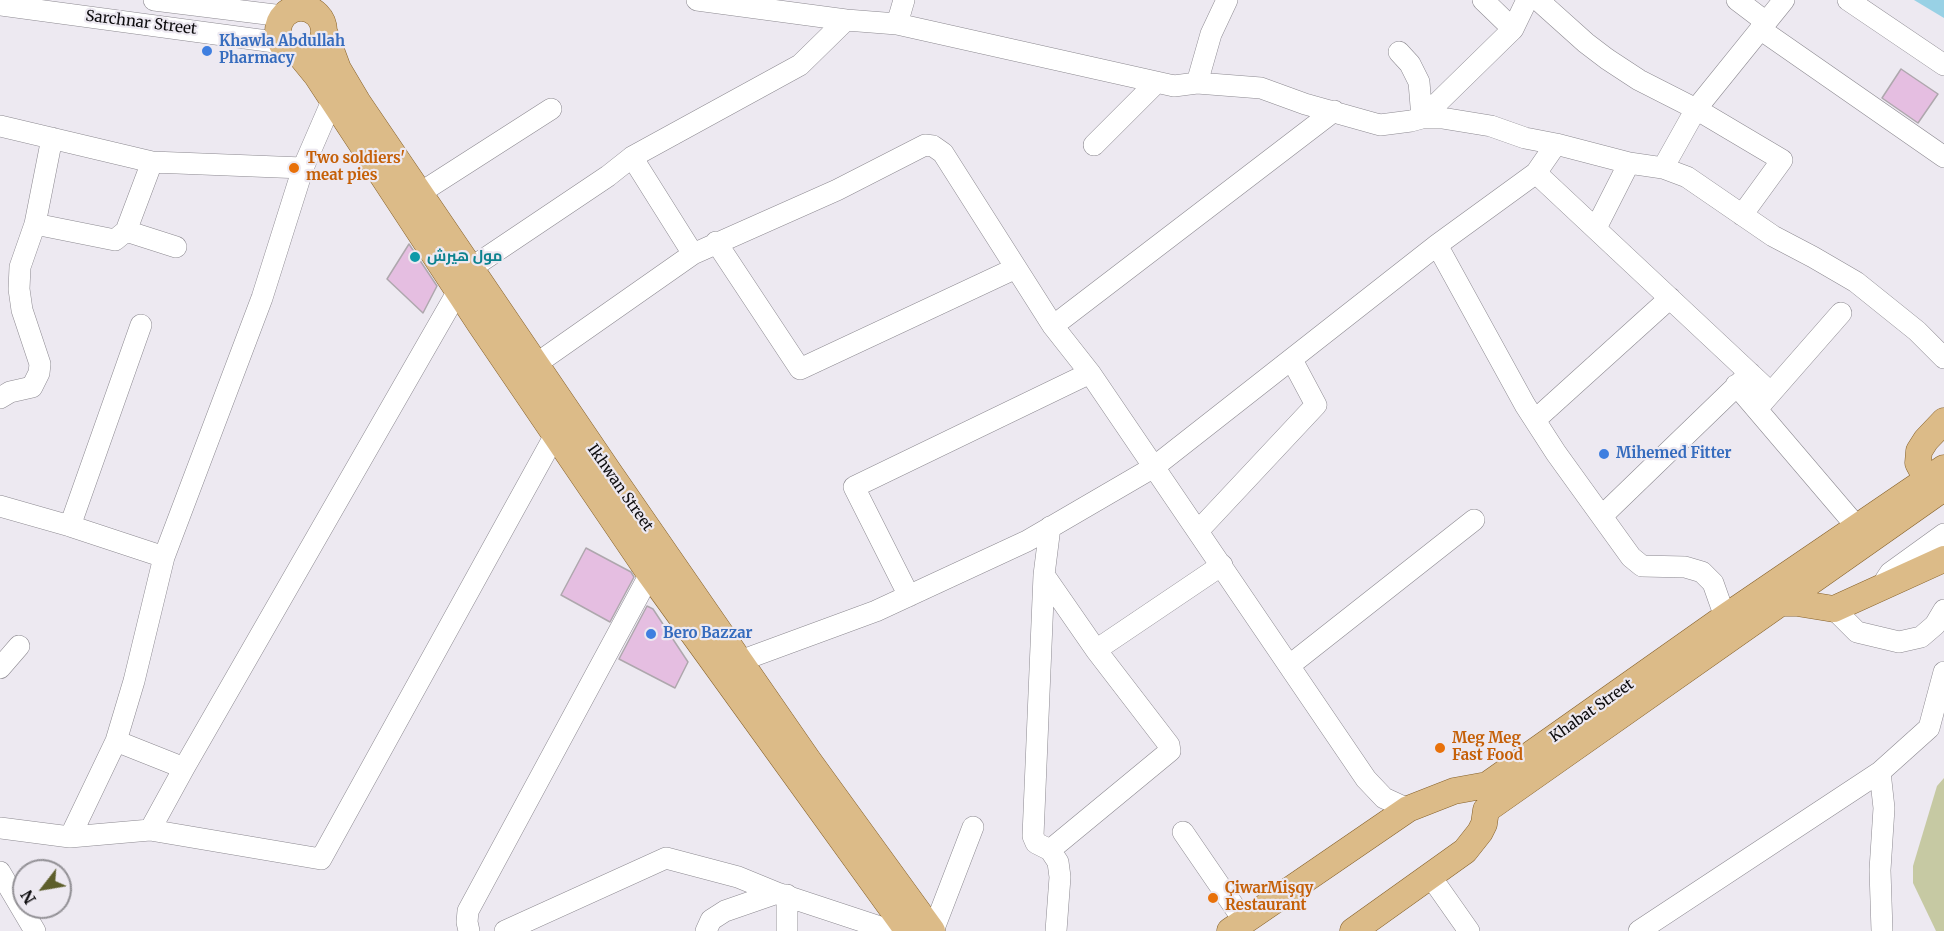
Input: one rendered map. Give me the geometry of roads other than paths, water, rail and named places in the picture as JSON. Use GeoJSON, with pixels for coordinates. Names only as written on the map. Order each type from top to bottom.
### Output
{"type":"FeatureCollection","features":[{"type":"Feature","properties":{"kind":"main road"},"geometry":{"type":"LineString","coordinates":[[301,7],[314,10],[323,18],[323,41],[313,51],[290,49],[278,29],[291,8],[301,7]]}},
{"type":"Feature","properties":{"kind":"main road","name":"Ikhwan Street"},"geometry":{"type":"LineString","coordinates":[[323,18],[334,60],[347,85],[536,364],[650,574],[908,931]]}},
{"type":"Feature","properties":{"kind":"main road","name":"Ikhwan Street"},"geometry":{"type":"LineString","coordinates":[[290,49],[317,76],[555,435],[599,478],[740,661],[808,760],[932,931]]}},
{"type":"Feature","properties":{"kind":"main road"},"geometry":{"type":"LineString","coordinates":[[1938,482],[1918,463],[1919,450],[1944,421]]}},
{"type":"Feature","properties":{"kind":"main road","name":"Khabat Street"},"geometry":{"type":"LineString","coordinates":[[1487,798],[1725,617],[1857,526],[1938,482]]}},
{"type":"Feature","properties":{"kind":"main road","name":"Khabat Street"},"geometry":{"type":"LineString","coordinates":[[1237,926],[1408,809],[1454,791],[1487,798],[1833,568],[1938,482]]}},
{"type":"Feature","properties":{"kind":"main road"},"geometry":{"type":"LineString","coordinates":[[1781,603],[1840,606],[1944,559]]}},
{"type":"Feature","properties":{"kind":"main road"},"geometry":{"type":"LineString","coordinates":[[1833,568],[1840,606]]}},
{"type":"Feature","properties":{"kind":"main road"},"geometry":{"type":"LineString","coordinates":[[1353,931],[1458,857],[1474,841],[1484,824],[1487,798]]}},
{"type":"Feature","properties":{"kind":"street","name":"Sarchnar Street"},"geometry":{"type":"LineString","coordinates":[[154,0],[234,11],[291,8]]}},
{"type":"Feature","properties":{"kind":"street"},"geometry":{"type":"LineString","coordinates":[[697,0],[846,20],[897,24],[1174,86],[1197,83],[1261,88],[1380,125],[1411,122],[1422,118],[1442,118],[1491,126],[1525,138],[1629,163],[1663,168],[1687,177],[1773,236],[1856,282],[1917,331],[1944,358]]}},
{"type":"Feature","properties":{"kind":"street"},"geometry":{"type":"LineString","coordinates":[[897,24],[904,0]]}},
{"type":"Feature","properties":{"kind":"street"},"geometry":{"type":"LineString","coordinates":[[1197,83],[1211,34],[1227,0]]}},
{"type":"Feature","properties":{"kind":"street"},"geometry":{"type":"LineString","coordinates":[[1483,0],[1513,29]]}},
{"type":"Feature","properties":{"kind":"street"},"geometry":{"type":"LineString","coordinates":[[1422,118],[1513,29],[1527,0]]}},
{"type":"Feature","properties":{"kind":"street"},"geometry":{"type":"LineString","coordinates":[[1538,0],[1586,43],[1639,80],[1696,109],[1782,160],[1742,215]]}},
{"type":"Feature","properties":{"kind":"street"},"geometry":{"type":"LineString","coordinates":[[1737,0],[1763,26],[1944,157]]}},
{"type":"Feature","properties":{"kind":"street"},"geometry":{"type":"LineString","coordinates":[[1663,168],[1696,109],[1784,0]]}},
{"type":"Feature","properties":{"kind":"street"},"geometry":{"type":"LineString","coordinates":[[1848,0],[1944,65]]}},
{"type":"Feature","properties":{"kind":"street","name":"Sarchnar Street"},"geometry":{"type":"LineString","coordinates":[[0,5],[232,35],[290,49]]}},
{"type":"Feature","properties":{"kind":"street"},"geometry":{"type":"LineString","coordinates":[[232,35],[234,11]]}},
{"type":"Feature","properties":{"kind":"street"},"geometry":{"type":"LineString","coordinates":[[471,268],[608,176],[632,157],[800,65],[846,20]]}},
{"type":"Feature","properties":{"kind":"street"},"geometry":{"type":"LineString","coordinates":[[1399,52],[1410,64],[1419,82],[1422,118]]}},
{"type":"Feature","properties":{"kind":"street"},"geometry":{"type":"LineString","coordinates":[[1094,145],[1156,83]]}},
{"type":"Feature","properties":{"kind":"street"},"geometry":{"type":"LineString","coordinates":[[70,837],[116,741],[134,681],[164,557],[262,298],[303,168],[332,101]]}},
{"type":"Feature","properties":{"kind":"street"},"geometry":{"type":"LineString","coordinates":[[420,193],[551,109]]}},
{"type":"Feature","properties":{"kind":"street"},"geometry":{"type":"LineString","coordinates":[[1053,326],[1334,111]]}},
{"type":"Feature","properties":{"kind":"street"},"geometry":{"type":"LineString","coordinates":[[0,126],[152,162],[303,168]]}},
{"type":"Feature","properties":{"kind":"street"},"geometry":{"type":"LineString","coordinates":[[0,398],[10,392],[32,387],[39,374],[40,364],[22,310],[19,289],[20,267],[35,224],[52,138]]}},
{"type":"Feature","properties":{"kind":"street"},"geometry":{"type":"LineString","coordinates":[[740,661],[876,611],[1027,541],[1154,467],[1437,245],[1536,173],[1556,144]]}},
{"type":"Feature","properties":{"kind":"street"},"geometry":{"type":"LineString","coordinates":[[536,364],[693,254],[837,190],[925,145],[933,146],[943,153],[1053,326],[1090,373],[1374,789],[1384,798],[1408,809]]}},
{"type":"Feature","properties":{"kind":"street"},"geometry":{"type":"LineString","coordinates":[[632,157],[693,254]]}},
{"type":"Feature","properties":{"kind":"street"},"geometry":{"type":"LineString","coordinates":[[35,224],[115,240],[126,231],[152,162]]}},
{"type":"Feature","properties":{"kind":"street"},"geometry":{"type":"LineString","coordinates":[[1596,228],[1629,163]]}},
{"type":"Feature","properties":{"kind":"street"},"geometry":{"type":"LineString","coordinates":[[1536,173],[1670,298],[1743,379],[1756,409],[1857,526]]}},
{"type":"Feature","properties":{"kind":"street"},"geometry":{"type":"LineString","coordinates":[[126,231],[176,247]]}},
{"type":"Feature","properties":{"kind":"street"},"geometry":{"type":"LineString","coordinates":[[716,242],[800,369],[1016,268]]}},
{"type":"Feature","properties":{"kind":"street"},"geometry":{"type":"LineString","coordinates":[[1437,245],[1497,356],[1535,420],[1636,563],[1648,567],[1686,567],[1702,572],[1717,591],[1725,617]]}},
{"type":"Feature","properties":{"kind":"street"},"geometry":{"type":"LineString","coordinates":[[150,830],[458,291]]}},
{"type":"Feature","properties":{"kind":"street"},"geometry":{"type":"LineString","coordinates":[[1535,420],[1670,298]]}},
{"type":"Feature","properties":{"kind":"street"},"geometry":{"type":"LineString","coordinates":[[1756,409],[1841,314]]}},
{"type":"Feature","properties":{"kind":"street"},"geometry":{"type":"LineString","coordinates":[[70,526],[141,325]]}},
{"type":"Feature","properties":{"kind":"street"},"geometry":{"type":"LineString","coordinates":[[1198,531],[1316,405],[1292,360]]}},
{"type":"Feature","properties":{"kind":"street"},"geometry":{"type":"LineString","coordinates":[[909,596],[854,487],[1090,373]]}},
{"type":"Feature","properties":{"kind":"street"},"geometry":{"type":"LineString","coordinates":[[1743,379],[1771,393]]}},
{"type":"Feature","properties":{"kind":"street"},"geometry":{"type":"LineString","coordinates":[[1602,516],[1743,379]]}},
{"type":"Feature","properties":{"kind":"street"},"geometry":{"type":"LineString","coordinates":[[4,832],[70,837],[150,830],[321,860],[555,435]]}},
{"type":"Feature","properties":{"kind":"street"},"geometry":{"type":"LineString","coordinates":[[0,506],[164,557]]}},
{"type":"Feature","properties":{"kind":"street"},"geometry":{"type":"LineString","coordinates":[[1290,665],[1474,520]]}},
{"type":"Feature","properties":{"kind":"street"},"geometry":{"type":"LineString","coordinates":[[1050,527],[1044,575],[1033,836],[1036,843],[1050,850],[1058,862],[1060,877],[1056,931]]}},
{"type":"Feature","properties":{"kind":"street"},"geometry":{"type":"LineString","coordinates":[[1885,586],[1890,573],[1944,534]]}},
{"type":"Feature","properties":{"kind":"street"},"geometry":{"type":"LineString","coordinates":[[1096,650],[1222,565]]}},
{"type":"Feature","properties":{"kind":"street"},"geometry":{"type":"LineString","coordinates":[[469,931],[466,922],[468,911],[650,574]]}},
{"type":"Feature","properties":{"kind":"street"},"geometry":{"type":"LineString","coordinates":[[1044,575],[1096,650],[1169,745],[1170,751],[1050,850]]}},
{"type":"Feature","properties":{"kind":"street"},"geometry":{"type":"LineString","coordinates":[[1840,606],[1857,632],[1899,642],[1921,637],[1935,624],[1944,610]]}},
{"type":"Feature","properties":{"kind":"street"},"geometry":{"type":"LineString","coordinates":[[0,668],[19,646]]}},
{"type":"Feature","properties":{"kind":"street"},"geometry":{"type":"LineString","coordinates":[[1640,931],[1880,772],[1929,728],[1944,672]]}},
{"type":"Feature","properties":{"kind":"street"},"geometry":{"type":"LineString","coordinates":[[116,741],[184,768]]}},
{"type":"Feature","properties":{"kind":"street"},"geometry":{"type":"LineString","coordinates":[[1880,772],[1884,808],[1880,870],[1882,931]]}},
{"type":"Feature","properties":{"kind":"street"},"geometry":{"type":"LineString","coordinates":[[932,931],[973,827]]}},
{"type":"Feature","properties":{"kind":"street"},"geometry":{"type":"LineString","coordinates":[[1183,832],[1237,926]]}},
{"type":"Feature","properties":{"kind":"street"},"geometry":{"type":"LineString","coordinates":[[505,931],[666,858],[738,877],[892,931]]}},
{"type":"Feature","properties":{"kind":"street"},"geometry":{"type":"LineString","coordinates":[[0,872],[35,931]]}},
{"type":"Feature","properties":{"kind":"street"},"geometry":{"type":"LineString","coordinates":[[1431,877],[1469,931]]}},
{"type":"Feature","properties":{"kind":"street"},"geometry":{"type":"LineString","coordinates":[[706,931],[711,920],[725,911],[782,894]]}},
{"type":"Feature","properties":{"kind":"street"},"geometry":{"type":"LineString","coordinates":[[782,894],[787,931]]}},
{"type":"Feature","properties":{"kind":"water"},"geometry":{"type":"Polygon","coordinates":[[[1914,0],[1944,0],[1944,18],[1914,0]]]}},
{"type":"Feature","properties":{"kind":"place","name":"Khawla Abdullah Pharmacy"},"geometry":{"type":"Point","coordinates":[207,51]}},
{"type":"Feature","properties":{"kind":"place","name":"Two soldiers' meat pies"},"geometry":{"type":"Point","coordinates":[294,168]}},
{"type":"Feature","properties":{"kind":"place","name":"مول هيرش"},"geometry":{"type":"Point","coordinates":[415,257]}},
{"type":"Feature","properties":{"kind":"place","name":"Mihemed Fitter"},"geometry":{"type":"Point","coordinates":[1604,454]}},
{"type":"Feature","properties":{"kind":"place","name":"Bero Bazzar"},"geometry":{"type":"Point","coordinates":[651,634]}},
{"type":"Feature","properties":{"kind":"place","name":"Meg Meg Fast Food"},"geometry":{"type":"Point","coordinates":[1440,748]}},
{"type":"Feature","properties":{"kind":"place","name":"ÇiwarMişqy Restaurant"},"geometry":{"type":"Point","coordinates":[1213,898]}}]}
